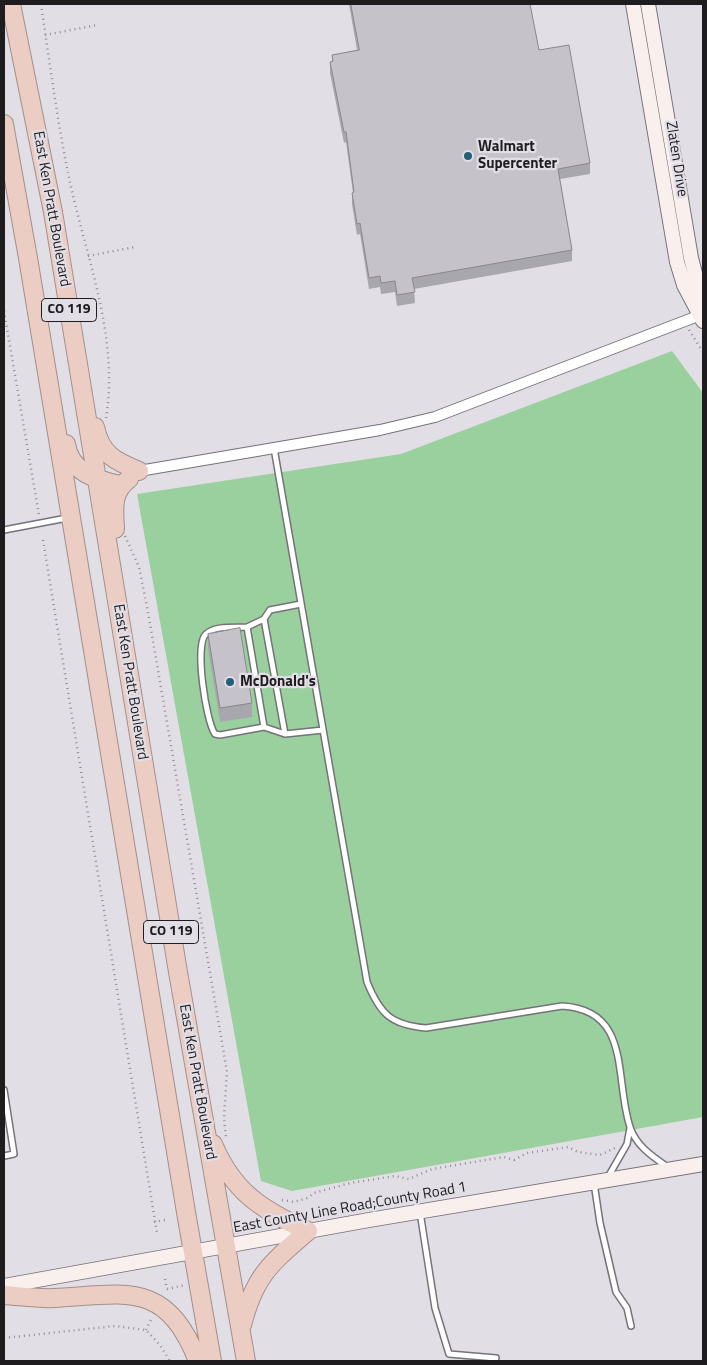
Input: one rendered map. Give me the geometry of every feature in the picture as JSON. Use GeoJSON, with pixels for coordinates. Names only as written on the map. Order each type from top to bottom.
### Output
{"type":"FeatureCollection","features":[{"type":"Feature","properties":{"kind":"highway","name":"East Ken Pratt Boulevard"},"geometry":{"type":"LineString","coordinates":[[11,4],[53,212],[119,618],[246,1361]]}},
{"type":"Feature","properties":{"kind":"highway","name":"East Ken Pratt Boulevard"},"geometry":{"type":"LineString","coordinates":[[4,124],[192,1252],[212,1361]]}},
{"type":"Feature","properties":{"kind":"highway"},"geometry":{"type":"LineString","coordinates":[[9,154],[19,166],[68,457],[73,464],[97,480],[120,485]]}},
{"type":"Feature","properties":{"kind":"highway"},"geometry":{"type":"LineString","coordinates":[[72,329],[97,439],[113,460],[139,471]]}},
{"type":"Feature","properties":{"kind":"highway"},"geometry":{"type":"LineString","coordinates":[[119,618],[113,501],[120,485],[139,471]]}},
{"type":"Feature","properties":{"kind":"highway"},"geometry":{"type":"LineString","coordinates":[[204,1123],[216,1152],[233,1181],[249,1198],[276,1216],[308,1231],[281,1254],[259,1277],[249,1299],[241,1331]]}},
{"type":"Feature","properties":{"kind":"highway"},"geometry":{"type":"LineString","coordinates":[[4,1295],[51,1298],[134,1294],[159,1304],[176,1318],[198,1361]]}},
{"type":"Feature","properties":{"kind":"main road","name":"Zlaten Drive"},"geometry":{"type":"LineString","coordinates":[[633,4],[677,262],[684,285],[702,317]]}},
{"type":"Feature","properties":{"kind":"main road","name":"Zlaten Drive"},"geometry":{"type":"LineString","coordinates":[[648,4],[702,317]]}},
{"type":"Feature","properties":{"kind":"main road","name":"East County Line Road;County Road 1"},"geometry":{"type":"LineString","coordinates":[[4,1286],[308,1231],[703,1164]]}},
{"type":"Feature","properties":{"kind":"street"},"geometry":{"type":"LineString","coordinates":[[139,471],[274,448],[435,417],[702,317]]}},
{"type":"Feature","properties":{"kind":"lane"},"geometry":{"type":"LineString","coordinates":[[274,448],[367,982],[374,999],[383,1012],[394,1021],[409,1027],[426,1028],[562,1006],[577,1007],[593,1014],[606,1025],[614,1040],[630,1127],[627,1144],[600,1181],[600,1223],[616,1292],[627,1308],[631,1326]]}},
{"type":"Feature","properties":{"kind":"lane"},"geometry":{"type":"LineString","coordinates":[[4,530],[70,518]]}},
{"type":"Feature","properties":{"kind":"lane"},"geometry":{"type":"LineString","coordinates":[[301,604],[270,610],[264,619],[247,627],[218,628],[207,633],[202,640],[200,653],[210,723],[215,734],[220,735],[264,727],[285,734],[323,730]]}},
{"type":"Feature","properties":{"kind":"lane"},"geometry":{"type":"LineString","coordinates":[[264,619],[285,734]]}},
{"type":"Feature","properties":{"kind":"lane"},"geometry":{"type":"LineString","coordinates":[[247,627],[264,727]]}},
{"type":"Feature","properties":{"kind":"lane"},"geometry":{"type":"LineString","coordinates":[[4,1090],[14,1154],[4,1156]]}},
{"type":"Feature","properties":{"kind":"lane"},"geometry":{"type":"LineString","coordinates":[[630,1127],[644,1150],[671,1169]]}},
{"type":"Feature","properties":{"kind":"lane"},"geometry":{"type":"LineString","coordinates":[[420,1212],[435,1308],[449,1354],[496,1358]]}},
{"type":"Feature","properties":{"kind":"path"},"geometry":{"type":"LineString","coordinates":[[41,4],[62,141],[88,256],[103,312],[108,345],[108,397],[104,426]]}},
{"type":"Feature","properties":{"kind":"path"},"geometry":{"type":"LineString","coordinates":[[45,35],[97,25]]}},
{"type":"Feature","properties":{"kind":"path"},"geometry":{"type":"LineString","coordinates":[[88,256],[135,247]]}},
{"type":"Feature","properties":{"kind":"path"},"geometry":{"type":"LineString","coordinates":[[4,311],[39,515]]}},
{"type":"Feature","properties":{"kind":"path"},"geometry":{"type":"LineString","coordinates":[[123,530],[139,567],[148,612],[227,1072],[224,1117],[227,1144]]}},
{"type":"Feature","properties":{"kind":"path"},"geometry":{"type":"LineString","coordinates":[[43,540],[157,1233]]}},
{"type":"Feature","properties":{"kind":"path"},"geometry":{"type":"LineString","coordinates":[[276,1199],[294,1202],[307,1198],[314,1193],[350,1183],[396,1176],[409,1179],[432,1169],[504,1158],[514,1160],[527,1153],[568,1147],[578,1152],[600,1155],[609,1153],[620,1144]]}},
{"type":"Feature","properties":{"kind":"path"},"geometry":{"type":"LineString","coordinates":[[154,1222],[165,1220]]}},
{"type":"Feature","properties":{"kind":"path"},"geometry":{"type":"LineString","coordinates":[[165,1279],[167,1289],[188,1284]]}},
{"type":"Feature","properties":{"kind":"path"},"geometry":{"type":"LineString","coordinates":[[146,1330],[156,1311]]}},
{"type":"Feature","properties":{"kind":"path"},"geometry":{"type":"LineString","coordinates":[[4,1338],[115,1326],[146,1330],[160,1345],[170,1361]]}},
{"type":"Feature","properties":{"kind":"green space"},"geometry":{"type":"Polygon","coordinates":[[[672,351],[703,393],[703,1117],[292,1191],[261,1181],[137,494],[401,454],[672,351]]]}},
{"type":"Feature","properties":{"kind":"building","name":"Walmart Supercenter"},"geometry":{"type":"Polygon","coordinates":[[[351,4],[530,4],[539,50],[569,45],[590,163],[558,169],[572,250],[412,278],[415,292],[397,295],[395,281],[381,283],[380,276],[369,278],[360,223],[357,224],[352,193],[354,192],[346,132],[344,132],[330,62],[333,61],[332,55],[359,50],[351,4]]]}},
{"type":"Feature","properties":{"kind":"building","name":"McDonald's"},"geometry":{"type":"Polygon","coordinates":[[[240,628],[252,703],[220,708],[208,634],[240,628]]]}},
{"type":"Feature","properties":{"kind":"place","name":"Walmart Supercenter"},"geometry":{"type":"Point","coordinates":[468,156]}},
{"type":"Feature","properties":{"kind":"place","name":"McDonald's"},"geometry":{"type":"Point","coordinates":[230,682]}}]}
